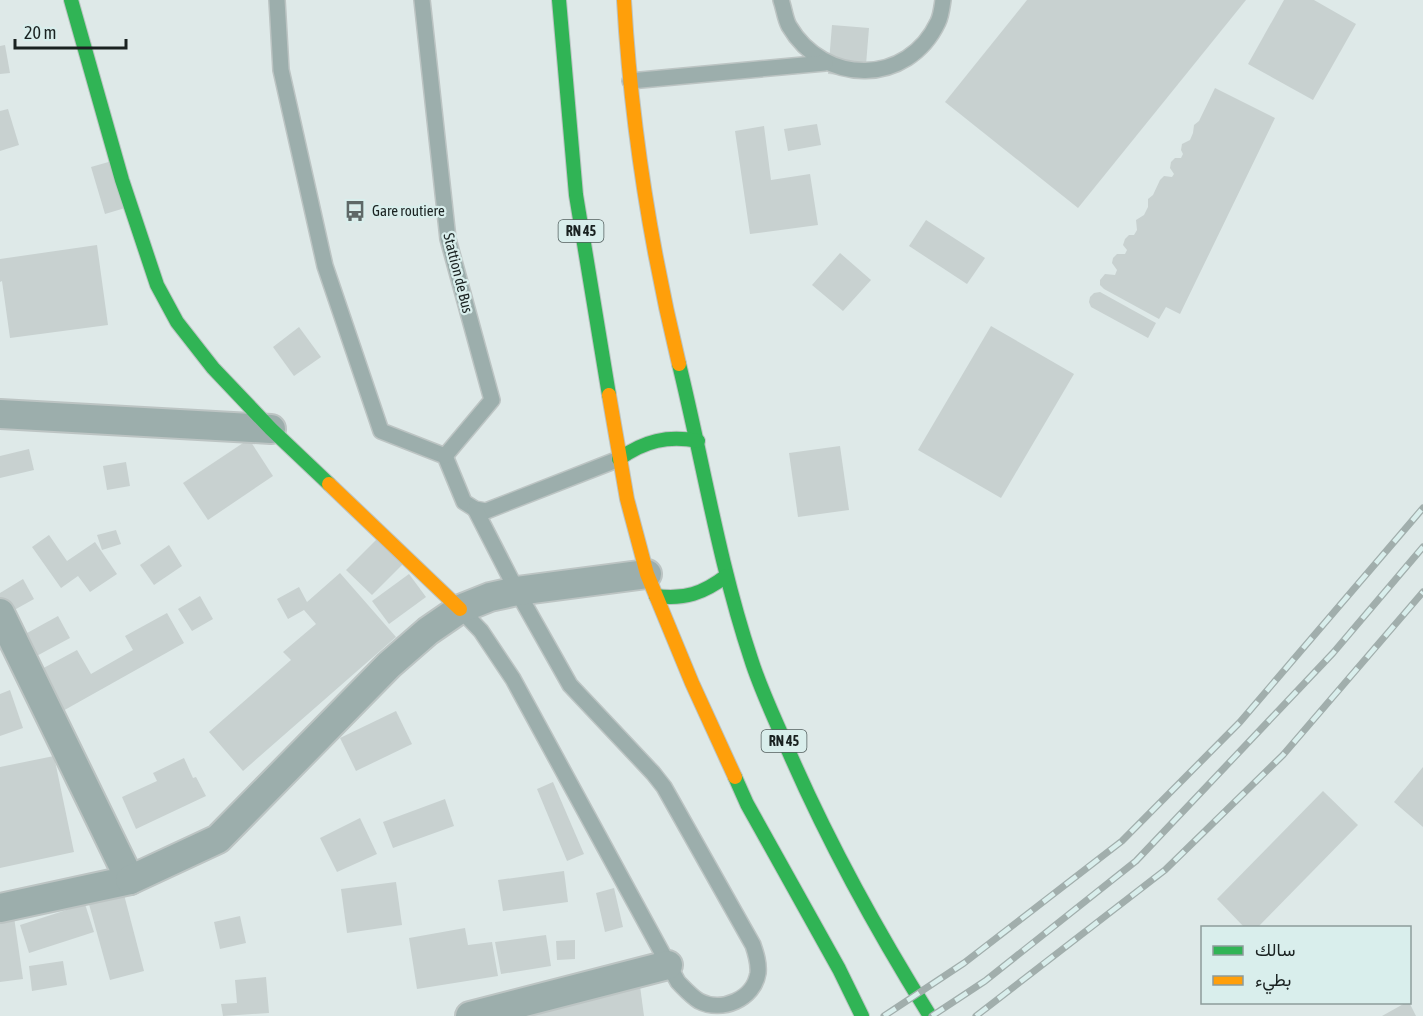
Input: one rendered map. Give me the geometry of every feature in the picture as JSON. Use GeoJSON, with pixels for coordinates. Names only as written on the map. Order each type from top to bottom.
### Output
{"type":"FeatureCollection","features":[{"type":"Feature","properties":{"kind":"main road"},"geometry":{"type":"LineString","coordinates":[[71,0],[122,180],[157,285],[177,322],[213,368],[271,429],[460,609]]}},
{"type":"Feature","properties":{"kind":"main road","name":"RN 45"},"geometry":{"type":"LineString","coordinates":[[559,0],[576,195],[590,289],[627,499],[651,585],[706,716],[747,804],[862,1016]]}},
{"type":"Feature","properties":{"kind":"main road","name":"RN 45"},"geometry":{"type":"LineString","coordinates":[[624,0],[630,81],[642,180],[657,267],[698,441],[726,576],[752,662],[802,783],[843,868],[899,968],[930,1016]]}},
{"type":"Feature","properties":{"kind":"main road"},"geometry":{"type":"LineString","coordinates":[[619,459],[633,448],[648,441],[681,437],[698,441]]}},
{"type":"Feature","properties":{"kind":"main road"},"geometry":{"type":"LineString","coordinates":[[651,585],[671,598],[694,596],[715,586],[726,576]]}},
{"type":"Feature","properties":{"kind":"street"},"geometry":{"type":"LineString","coordinates":[[0,414],[271,429]]}},
{"type":"Feature","properties":{"kind":"street"},"geometry":{"type":"LineString","coordinates":[[0,908],[130,880],[218,839],[389,665],[460,609],[490,597],[517,591],[651,585]]}},
{"type":"Feature","properties":{"kind":"street"},"geometry":{"type":"LineString","coordinates":[[0,613],[130,880]]}},
{"type":"Feature","properties":{"kind":"street"},"geometry":{"type":"LineString","coordinates":[[470,1016],[668,965]]}},
{"type":"Feature","properties":{"kind":"lane"},"geometry":{"type":"LineString","coordinates":[[277,0],[280,70],[325,266],[381,431],[445,456],[464,502],[475,509],[486,511],[619,459]]}},
{"type":"Feature","properties":{"kind":"lane","name":"Stattion de Bus"},"geometry":{"type":"LineString","coordinates":[[422,0],[448,239],[492,400],[445,456]]}},
{"type":"Feature","properties":{"kind":"lane"},"geometry":{"type":"LineString","coordinates":[[781,0],[788,25],[804,46],[825,63],[851,71],[878,70],[903,61],[924,44],[939,21],[943,0]]}},
{"type":"Feature","properties":{"kind":"lane"},"geometry":{"type":"LineString","coordinates":[[630,81],[825,63]]}},
{"type":"Feature","properties":{"kind":"lane"},"geometry":{"type":"LineString","coordinates":[[460,609],[487,639],[513,679],[668,965],[687,992],[699,1001],[713,1006],[728,1005],[741,999],[752,988],[758,974],[758,959],[753,945],[664,787],[643,760],[570,685],[517,591],[475,509]]}},
{"type":"Feature","properties":{"kind":"building"},"geometry":{"type":"Polygon","coordinates":[[[1027,0],[1246,0],[1078,208],[945,102],[1027,0]]]}},
{"type":"Feature","properties":{"kind":"building"},"geometry":{"type":"Polygon","coordinates":[[[1284,0],[1314,0],[1356,24],[1313,100],[1248,64],[1284,0]]]}},
{"type":"Feature","properties":{"kind":"building"},"geometry":{"type":"Polygon","coordinates":[[[832,25],[869,28],[865,77],[828,74],[832,25]]]}},
{"type":"Feature","properties":{"kind":"building"},"geometry":{"type":"Polygon","coordinates":[[[5,45],[10,73],[0,74],[0,46],[5,45]]]}},
{"type":"Feature","properties":{"kind":"building"},"geometry":{"type":"Polygon","coordinates":[[[1215,88],[1275,118],[1180,314],[1166,307],[1159,319],[1104,289],[1100,285],[1100,280],[1105,274],[1115,275],[1117,270],[1112,263],[1113,258],[1117,254],[1125,254],[1127,250],[1123,245],[1125,239],[1129,235],[1134,235],[1137,230],[1136,220],[1144,215],[1148,207],[1148,199],[1153,195],[1160,180],[1164,176],[1172,177],[1174,174],[1170,168],[1171,162],[1175,158],[1181,158],[1182,144],[1190,140],[1194,125],[1199,121],[1215,88]]]}},
{"type":"Feature","properties":{"kind":"building"},"geometry":{"type":"Polygon","coordinates":[[[8,109],[19,145],[0,151],[0,111],[8,109]]]}},
{"type":"Feature","properties":{"kind":"building"},"geometry":{"type":"Polygon","coordinates":[[[817,124],[821,145],[788,151],[784,129],[817,124]]]}},
{"type":"Feature","properties":{"kind":"building"},"geometry":{"type":"Polygon","coordinates":[[[764,126],[771,180],[810,174],[818,225],[750,234],[735,131],[764,126]]]}},
{"type":"Feature","properties":{"kind":"building"},"geometry":{"type":"Polygon","coordinates":[[[112,161],[125,208],[105,214],[91,167],[112,161]]]}},
{"type":"Feature","properties":{"kind":"building"},"geometry":{"type":"Polygon","coordinates":[[[926,220],[985,258],[967,284],[909,246],[926,220]]]}},
{"type":"Feature","properties":{"kind":"building"},"geometry":{"type":"Polygon","coordinates":[[[97,245],[108,325],[10,338],[2,281],[0,282],[0,259],[97,245]]]}},
{"type":"Feature","properties":{"kind":"building"},"geometry":{"type":"Polygon","coordinates":[[[840,253],[871,280],[843,311],[812,285],[840,253]]]}},
{"type":"Feature","properties":{"kind":"building"},"geometry":{"type":"Polygon","coordinates":[[[1100,292],[1156,323],[1148,338],[1091,307],[1090,297],[1100,292]]]}},
{"type":"Feature","properties":{"kind":"building"},"geometry":{"type":"Polygon","coordinates":[[[991,326],[1074,374],[1001,498],[918,450],[991,326]]]}},
{"type":"Feature","properties":{"kind":"building"},"geometry":{"type":"Polygon","coordinates":[[[299,327],[321,357],[294,376],[273,347],[299,327]]]}},
{"type":"Feature","properties":{"kind":"building"},"geometry":{"type":"Polygon","coordinates":[[[249,439],[273,476],[208,520],[183,483],[249,439]]]}},
{"type":"Feature","properties":{"kind":"building"},"geometry":{"type":"Polygon","coordinates":[[[840,446],[849,510],[798,517],[789,453],[840,446]]]}},
{"type":"Feature","properties":{"kind":"building"},"geometry":{"type":"Polygon","coordinates":[[[29,449],[34,470],[0,478],[0,456],[29,449]]]}},
{"type":"Feature","properties":{"kind":"building"},"geometry":{"type":"Polygon","coordinates":[[[126,462],[130,486],[107,490],[103,466],[126,462]]]}},
{"type":"Feature","properties":{"kind":"building"},"geometry":{"type":"Polygon","coordinates":[[[116,530],[121,544],[102,550],[97,535],[116,530]]]}},
{"type":"Feature","properties":{"kind":"building"},"geometry":{"type":"Polygon","coordinates":[[[49,535],[67,561],[95,542],[117,574],[90,592],[78,576],[61,588],[32,547],[49,535]]]}},
{"type":"Feature","properties":{"kind":"building"},"geometry":{"type":"Polygon","coordinates":[[[377,539],[403,564],[372,595],[346,570],[377,539]]]}},
{"type":"Feature","properties":{"kind":"building"},"geometry":{"type":"Polygon","coordinates":[[[169,545],[182,566],[154,585],[140,565],[169,545]]]}},
{"type":"Feature","properties":{"kind":"building"},"geometry":{"type":"Polygon","coordinates":[[[340,573],[396,637],[243,771],[209,732],[291,660],[283,652],[316,624],[304,610],[288,619],[277,599],[299,587],[307,602],[340,573]]]}},
{"type":"Feature","properties":{"kind":"building"},"geometry":{"type":"Polygon","coordinates":[[[409,574],[426,597],[389,624],[372,601],[409,574]]]}},
{"type":"Feature","properties":{"kind":"building"},"geometry":{"type":"Polygon","coordinates":[[[23,579],[34,599],[7,614],[0,601],[0,593],[23,579]]]}},
{"type":"Feature","properties":{"kind":"building"},"geometry":{"type":"Polygon","coordinates":[[[200,596],[213,619],[192,631],[178,609],[200,596]]]}},
{"type":"Feature","properties":{"kind":"building"},"geometry":{"type":"Polygon","coordinates":[[[167,613],[184,643],[61,712],[38,671],[77,650],[91,674],[133,650],[125,636],[167,613]]]}},
{"type":"Feature","properties":{"kind":"building"},"geometry":{"type":"Polygon","coordinates":[[[58,616],[70,638],[31,659],[18,638],[58,616]]]}},
{"type":"Feature","properties":{"kind":"building"},"geometry":{"type":"Polygon","coordinates":[[[10,690],[23,728],[0,736],[0,694],[10,690]]]}},
{"type":"Feature","properties":{"kind":"building"},"geometry":{"type":"Polygon","coordinates":[[[396,711],[412,744],[356,771],[340,738],[396,711]]]}},
{"type":"Feature","properties":{"kind":"building"},"geometry":{"type":"Polygon","coordinates":[[[54,756],[74,852],[0,868],[0,767],[54,756]]]}},
{"type":"Feature","properties":{"kind":"building"},"geometry":{"type":"Polygon","coordinates":[[[184,758],[193,778],[196,777],[206,796],[136,829],[122,797],[157,781],[153,773],[184,758]]]}},
{"type":"Feature","properties":{"kind":"building"},"geometry":{"type":"Polygon","coordinates":[[[1423,767],[1423,827],[1394,802],[1423,767]]]}},
{"type":"Feature","properties":{"kind":"building"},"geometry":{"type":"Polygon","coordinates":[[[553,782],[584,854],[567,861],[537,789],[553,782]]]}},
{"type":"Feature","properties":{"kind":"building"},"geometry":{"type":"Polygon","coordinates":[[[1323,791],[1358,825],[1259,926],[1243,926],[1217,899],[1323,791]]]}},
{"type":"Feature","properties":{"kind":"building"},"geometry":{"type":"Polygon","coordinates":[[[445,799],[454,826],[393,848],[383,822],[445,799]]]}},
{"type":"Feature","properties":{"kind":"building"},"geometry":{"type":"Polygon","coordinates":[[[360,818],[377,854],[337,872],[320,838],[360,818]]]}},
{"type":"Feature","properties":{"kind":"building"},"geometry":{"type":"Polygon","coordinates":[[[564,871],[568,902],[503,911],[498,880],[564,871]]]}},
{"type":"Feature","properties":{"kind":"building"},"geometry":{"type":"Polygon","coordinates":[[[396,882],[402,925],[347,933],[341,889],[396,882]]]}},
{"type":"Feature","properties":{"kind":"building"},"geometry":{"type":"Polygon","coordinates":[[[122,887],[144,971],[110,980],[87,897],[122,887]]]}},
{"type":"Feature","properties":{"kind":"building"},"geometry":{"type":"Polygon","coordinates":[[[614,888],[623,927],[605,932],[596,893],[614,888]]]}},
{"type":"Feature","properties":{"kind":"building"},"geometry":{"type":"Polygon","coordinates":[[[85,904],[94,932],[29,953],[20,925],[85,904]]]}},
{"type":"Feature","properties":{"kind":"building"},"geometry":{"type":"Polygon","coordinates":[[[240,916],[246,943],[220,949],[214,922],[240,916]]]}},
{"type":"Feature","properties":{"kind":"building"},"geometry":{"type":"Polygon","coordinates":[[[14,917],[23,979],[0,982],[0,919],[14,917]]]}},
{"type":"Feature","properties":{"kind":"building"},"geometry":{"type":"Polygon","coordinates":[[[465,928],[468,945],[492,942],[498,976],[417,989],[409,938],[465,928]]]}},
{"type":"Feature","properties":{"kind":"building"},"geometry":{"type":"Polygon","coordinates":[[[546,935],[551,966],[501,974],[495,942],[546,935]]]}},
{"type":"Feature","properties":{"kind":"building"},"geometry":{"type":"Polygon","coordinates":[[[575,940],[575,959],[557,960],[556,941],[575,940]]]}},
{"type":"Feature","properties":{"kind":"building"},"geometry":{"type":"Polygon","coordinates":[[[63,961],[67,985],[32,991],[29,966],[63,961]]]}},
{"type":"Feature","properties":{"kind":"building"},"geometry":{"type":"Polygon","coordinates":[[[266,977],[269,1013],[223,1016],[221,1004],[237,1003],[235,980],[266,977]]]}},
{"type":"Feature","properties":{"kind":"building"},"geometry":{"type":"Polygon","coordinates":[[[640,986],[644,1016],[513,1016],[640,986]]]}},
{"type":"Feature","properties":{"kind":"building"},"geometry":{"type":"Polygon","coordinates":[[[1403,1004],[1410,1004],[1416,1016],[1382,1016],[1403,1004]]]}},
{"type":"Feature","properties":{"kind":"railway"},"geometry":{"type":"LineString","coordinates":[[884,1016],[964,963],[1122,841],[1240,722],[1423,508]]}},
{"type":"Feature","properties":{"kind":"railway"},"geometry":{"type":"LineString","coordinates":[[932,1016],[985,981],[1136,861],[1333,653],[1423,547]]}},
{"type":"Feature","properties":{"kind":"railway"},"geometry":{"type":"LineString","coordinates":[[976,1016],[1165,870],[1283,755],[1423,592]]}},
{"type":"Feature","properties":{"kind":"traffic: fast"},"geometry":{"type":"LineString","coordinates":[[71,0],[122,180],[157,285],[177,322],[213,368],[271,429],[329,484]]}},
{"type":"Feature","properties":{"kind":"traffic: fast"},"geometry":{"type":"LineString","coordinates":[[559,0],[576,195],[609,395]]}},
{"type":"Feature","properties":{"kind":"traffic: fast"},"geometry":{"type":"LineString","coordinates":[[679,364],[730,586],[759,683],[804,786],[837,854],[891,952],[930,1016]]}},
{"type":"Feature","properties":{"kind":"traffic: fast"},"geometry":{"type":"LineString","coordinates":[[619,459],[638,448],[657,441],[666,439],[698,441]]}},
{"type":"Feature","properties":{"kind":"traffic: fast"},"geometry":{"type":"LineString","coordinates":[[656,596],[676,597],[693,594],[710,587],[726,576]]}},
{"type":"Feature","properties":{"kind":"traffic: fast"},"geometry":{"type":"LineString","coordinates":[[735,777],[747,804],[839,969],[862,1016]]}},
{"type":"Feature","properties":{"kind":"traffic: slow"},"geometry":{"type":"LineString","coordinates":[[624,0],[631,92],[643,183],[659,274],[679,364]]}},
{"type":"Feature","properties":{"kind":"traffic: slow"},"geometry":{"type":"LineString","coordinates":[[609,395],[627,499],[647,574],[692,683],[735,777]]}},
{"type":"Feature","properties":{"kind":"traffic: slow"},"geometry":{"type":"LineString","coordinates":[[329,484],[460,609]]}},
{"type":"Feature","properties":{"kind":"place","name":"Gare routiere"},"geometry":{"type":"Point","coordinates":[355,211]}}]}
